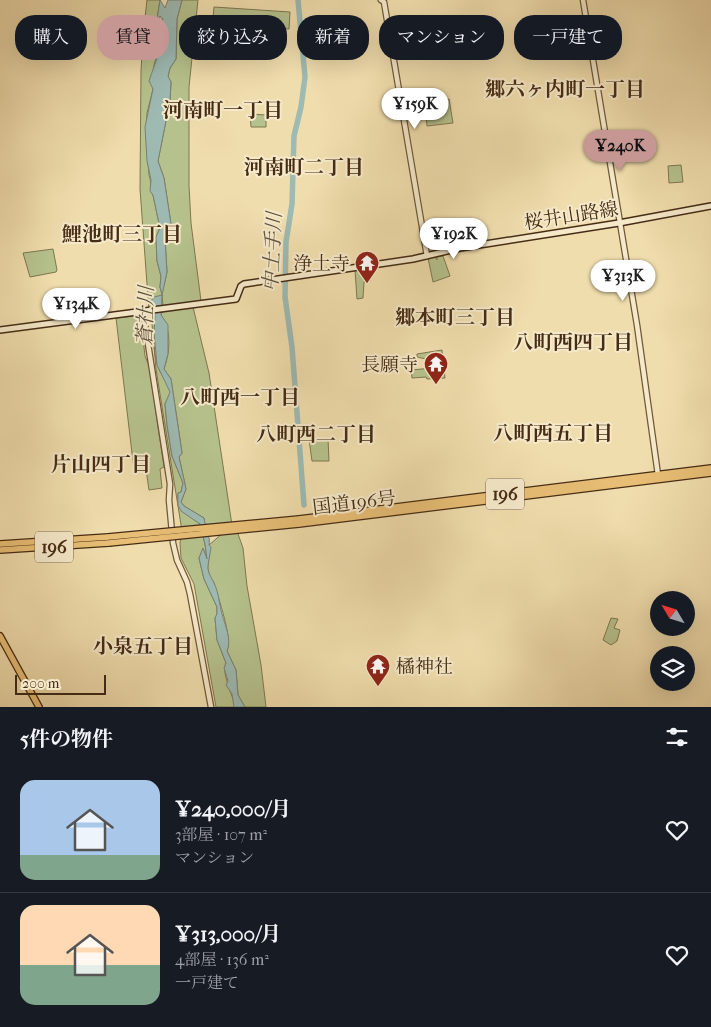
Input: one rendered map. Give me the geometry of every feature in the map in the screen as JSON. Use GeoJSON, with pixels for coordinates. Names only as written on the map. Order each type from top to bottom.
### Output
{"type":"FeatureCollection","features":[{"type":"Feature","properties":{"kind":"highway","name":"国道196号"},"geometry":{"type":"LineString","coordinates":[[299,522],[711,468]]}},
{"type":"Feature","properties":{"kind":"highway","name":"国道196号"},"geometry":{"type":"LineString","coordinates":[[0,550],[299,522],[711,473]]}},
{"type":"Feature","properties":{"kind":"highway","name":"国道196号"},"geometry":{"type":"LineString","coordinates":[[0,544],[108,540]]}},
{"type":"Feature","properties":{"kind":"highway"},"geometry":{"type":"LineString","coordinates":[[0,636],[39,707]]}},
{"type":"Feature","properties":{"kind":"main road","name":"桜井山路線"},"geometry":{"type":"LineString","coordinates":[[0,330],[236,299],[241,286],[244,284],[427,256],[469,247],[711,206]]}},
{"type":"Feature","properties":{"kind":"street"},"geometry":{"type":"LineString","coordinates":[[381,0],[385,6],[427,256]]}},
{"type":"Feature","properties":{"kind":"street"},"geometry":{"type":"LineString","coordinates":[[582,0],[637,325],[658,474]]}},
{"type":"Feature","properties":{"kind":"street"},"geometry":{"type":"LineString","coordinates":[[146,312],[170,484],[169,500],[173,543],[177,560],[190,594],[211,707]]}},
{"type":"Feature","properties":{"kind":"green space"},"geometry":{"type":"Polygon","coordinates":[[[147,0],[160,0],[158,15],[145,15],[147,0]]]}},
{"type":"Feature","properties":{"kind":"green space"},"geometry":{"type":"Polygon","coordinates":[[[182,0],[198,0],[196,15],[179,15],[179,60],[192,60],[189,87],[189,186],[191,223],[201,301],[163,306],[162,295],[157,312],[154,347],[151,313],[149,311],[140,189],[142,60],[156,60],[153,89],[147,113],[146,135],[151,190],[160,228],[156,237],[157,261],[161,276],[160,287],[162,294],[167,272],[165,239],[171,224],[164,178],[158,161],[170,101],[171,82],[168,77],[170,68],[176,59],[177,19],[182,0]]]}},
{"type":"Feature","properties":{"kind":"green space"},"geometry":{"type":"Polygon","coordinates":[[[214,7],[290,12],[289,29],[287,29],[287,15],[213,15],[214,7]]]}},
{"type":"Feature","properties":{"kind":"green space"},"geometry":{"type":"Polygon","coordinates":[[[449,99],[453,123],[427,126],[425,105],[449,99]]]}},
{"type":"Feature","properties":{"kind":"green space"},"geometry":{"type":"Polygon","coordinates":[[[250,114],[266,115],[266,127],[251,127],[250,114]]]}},
{"type":"Feature","properties":{"kind":"green space"},"geometry":{"type":"Polygon","coordinates":[[[681,165],[683,182],[669,183],[668,166],[681,165]]]}},
{"type":"Feature","properties":{"kind":"green space"},"geometry":{"type":"Polygon","coordinates":[[[53,249],[56,272],[30,277],[23,253],[53,249]]]}},
{"type":"Feature","properties":{"kind":"green space"},"geometry":{"type":"Polygon","coordinates":[[[443,256],[450,276],[433,282],[428,258],[435,257],[437,260],[437,257],[443,256]]]}},
{"type":"Feature","properties":{"kind":"green space"},"geometry":{"type":"Polygon","coordinates":[[[369,267],[370,281],[364,282],[363,298],[357,299],[355,270],[369,267]]]}},
{"type":"Feature","properties":{"kind":"green space"},"geometry":{"type":"Polygon","coordinates":[[[193,307],[209,373],[232,525],[238,534],[243,548],[266,707],[245,707],[238,695],[236,670],[227,651],[228,637],[224,618],[208,568],[209,545],[231,526],[205,529],[204,518],[184,506],[181,502],[186,489],[179,457],[182,453],[171,379],[164,369],[169,342],[165,321],[161,315],[162,312],[193,307]]]}},
{"type":"Feature","properties":{"kind":"green space"},"geometry":{"type":"Polygon","coordinates":[[[133,316],[141,321],[164,467],[160,469],[162,488],[149,490],[146,469],[134,470],[116,318],[133,316]]]}},
{"type":"Feature","properties":{"kind":"green space"},"geometry":{"type":"Polygon","coordinates":[[[154,348],[158,368],[171,392],[165,404],[172,456],[183,483],[181,492],[178,493],[178,505],[200,524],[207,559],[203,549],[199,558],[204,579],[217,607],[215,618],[217,640],[226,663],[226,678],[235,707],[216,707],[194,584],[181,558],[180,543],[182,531],[156,369],[154,348]]]}},
{"type":"Feature","properties":{"kind":"green space"},"geometry":{"type":"Polygon","coordinates":[[[442,350],[443,360],[435,361],[417,357],[417,354],[442,350]]]}},
{"type":"Feature","properties":{"kind":"green space"},"geometry":{"type":"Polygon","coordinates":[[[444,367],[445,378],[412,378],[411,370],[444,367]]]}},
{"type":"Feature","properties":{"kind":"green space"},"geometry":{"type":"Polygon","coordinates":[[[309,439],[328,439],[329,461],[312,461],[309,439]]]}},
{"type":"Feature","properties":{"kind":"green space"},"geometry":{"type":"Polygon","coordinates":[[[611,618],[618,619],[614,628],[620,630],[617,641],[611,645],[603,640],[611,618]]]}},
{"type":"Feature","properties":{"kind":"water"},"geometry":{"type":"Polygon","coordinates":[[[160,0],[165,8],[168,0],[182,0],[177,19],[176,59],[170,68],[168,76],[171,82],[170,101],[158,161],[164,178],[171,224],[165,239],[167,272],[162,295],[156,237],[160,228],[153,195],[150,191],[151,180],[147,161],[145,127],[153,89],[149,81],[156,60],[169,60],[169,15],[158,15],[160,0]]]}},
{"type":"Feature","properties":{"kind":"water"},"geometry":{"type":"Polygon","coordinates":[[[162,295],[161,315],[168,325],[168,354],[164,369],[171,379],[182,453],[179,457],[186,489],[181,502],[184,506],[204,518],[211,547],[208,569],[217,591],[228,632],[229,642],[227,651],[236,670],[238,695],[245,707],[234,707],[232,694],[226,685],[228,681],[224,668],[226,663],[217,640],[215,618],[217,607],[204,579],[199,558],[203,548],[207,559],[200,524],[181,511],[178,505],[178,493],[181,492],[183,483],[172,456],[165,404],[170,392],[157,365],[154,333],[155,315],[151,313],[151,301],[154,297],[162,295]]]}},
{"type":"Feature","properties":{"kind":"waterway","name":"中土手川"},"geometry":{"type":"LineString","coordinates":[[298,0],[305,77],[301,107],[294,136],[292,204],[286,242],[285,297],[292,347],[304,505]]}},
{"type":"Feature","properties":{"kind":"place","name":"浄土寺"},"geometry":{"type":"Point","coordinates":[367,284]}},
{"type":"Feature","properties":{"kind":"place","name":"長願寺"},"geometry":{"type":"Point","coordinates":[436,385]}},
{"type":"Feature","properties":{"kind":"place","name":"橘神社"},"geometry":{"type":"Point","coordinates":[378,687]}},
{"type":"Feature","properties":{"kind":"district","name":"郷六ヶ内町一丁目"},"geometry":{"type":"Point","coordinates":[565,89]}},
{"type":"Feature","properties":{"kind":"district","name":"河南町一丁目"},"geometry":{"type":"Point","coordinates":[223,110]}},
{"type":"Feature","properties":{"kind":"district","name":"河南町二丁目"},"geometry":{"type":"Point","coordinates":[304,167]}},
{"type":"Feature","properties":{"kind":"district","name":"鯉池町三丁目"},"geometry":{"type":"Point","coordinates":[122,234]}},
{"type":"Feature","properties":{"kind":"district","name":"郷本町三丁目"},"geometry":{"type":"Point","coordinates":[455,317]}},
{"type":"Feature","properties":{"kind":"district","name":"八町西四丁目"},"geometry":{"type":"Point","coordinates":[573,342]}},
{"type":"Feature","properties":{"kind":"district","name":"八町西一丁目"},"geometry":{"type":"Point","coordinates":[240,397]}},
{"type":"Feature","properties":{"kind":"district","name":"八町西五丁目"},"geometry":{"type":"Point","coordinates":[553,433]}},
{"type":"Feature","properties":{"kind":"district","name":"八町西二丁目"},"geometry":{"type":"Point","coordinates":[316,434]}},
{"type":"Feature","properties":{"kind":"district","name":"片山四丁目"},"geometry":{"type":"Point","coordinates":[101,464]}},
{"type":"Feature","properties":{"kind":"district","name":"小泉五丁目"},"geometry":{"type":"Point","coordinates":[143,646]}},
{"type":"Feature","properties":{"kind":"water label","name":"蒼社川"},"geometry":{"type":"Point","coordinates":[145,316]}}]}
